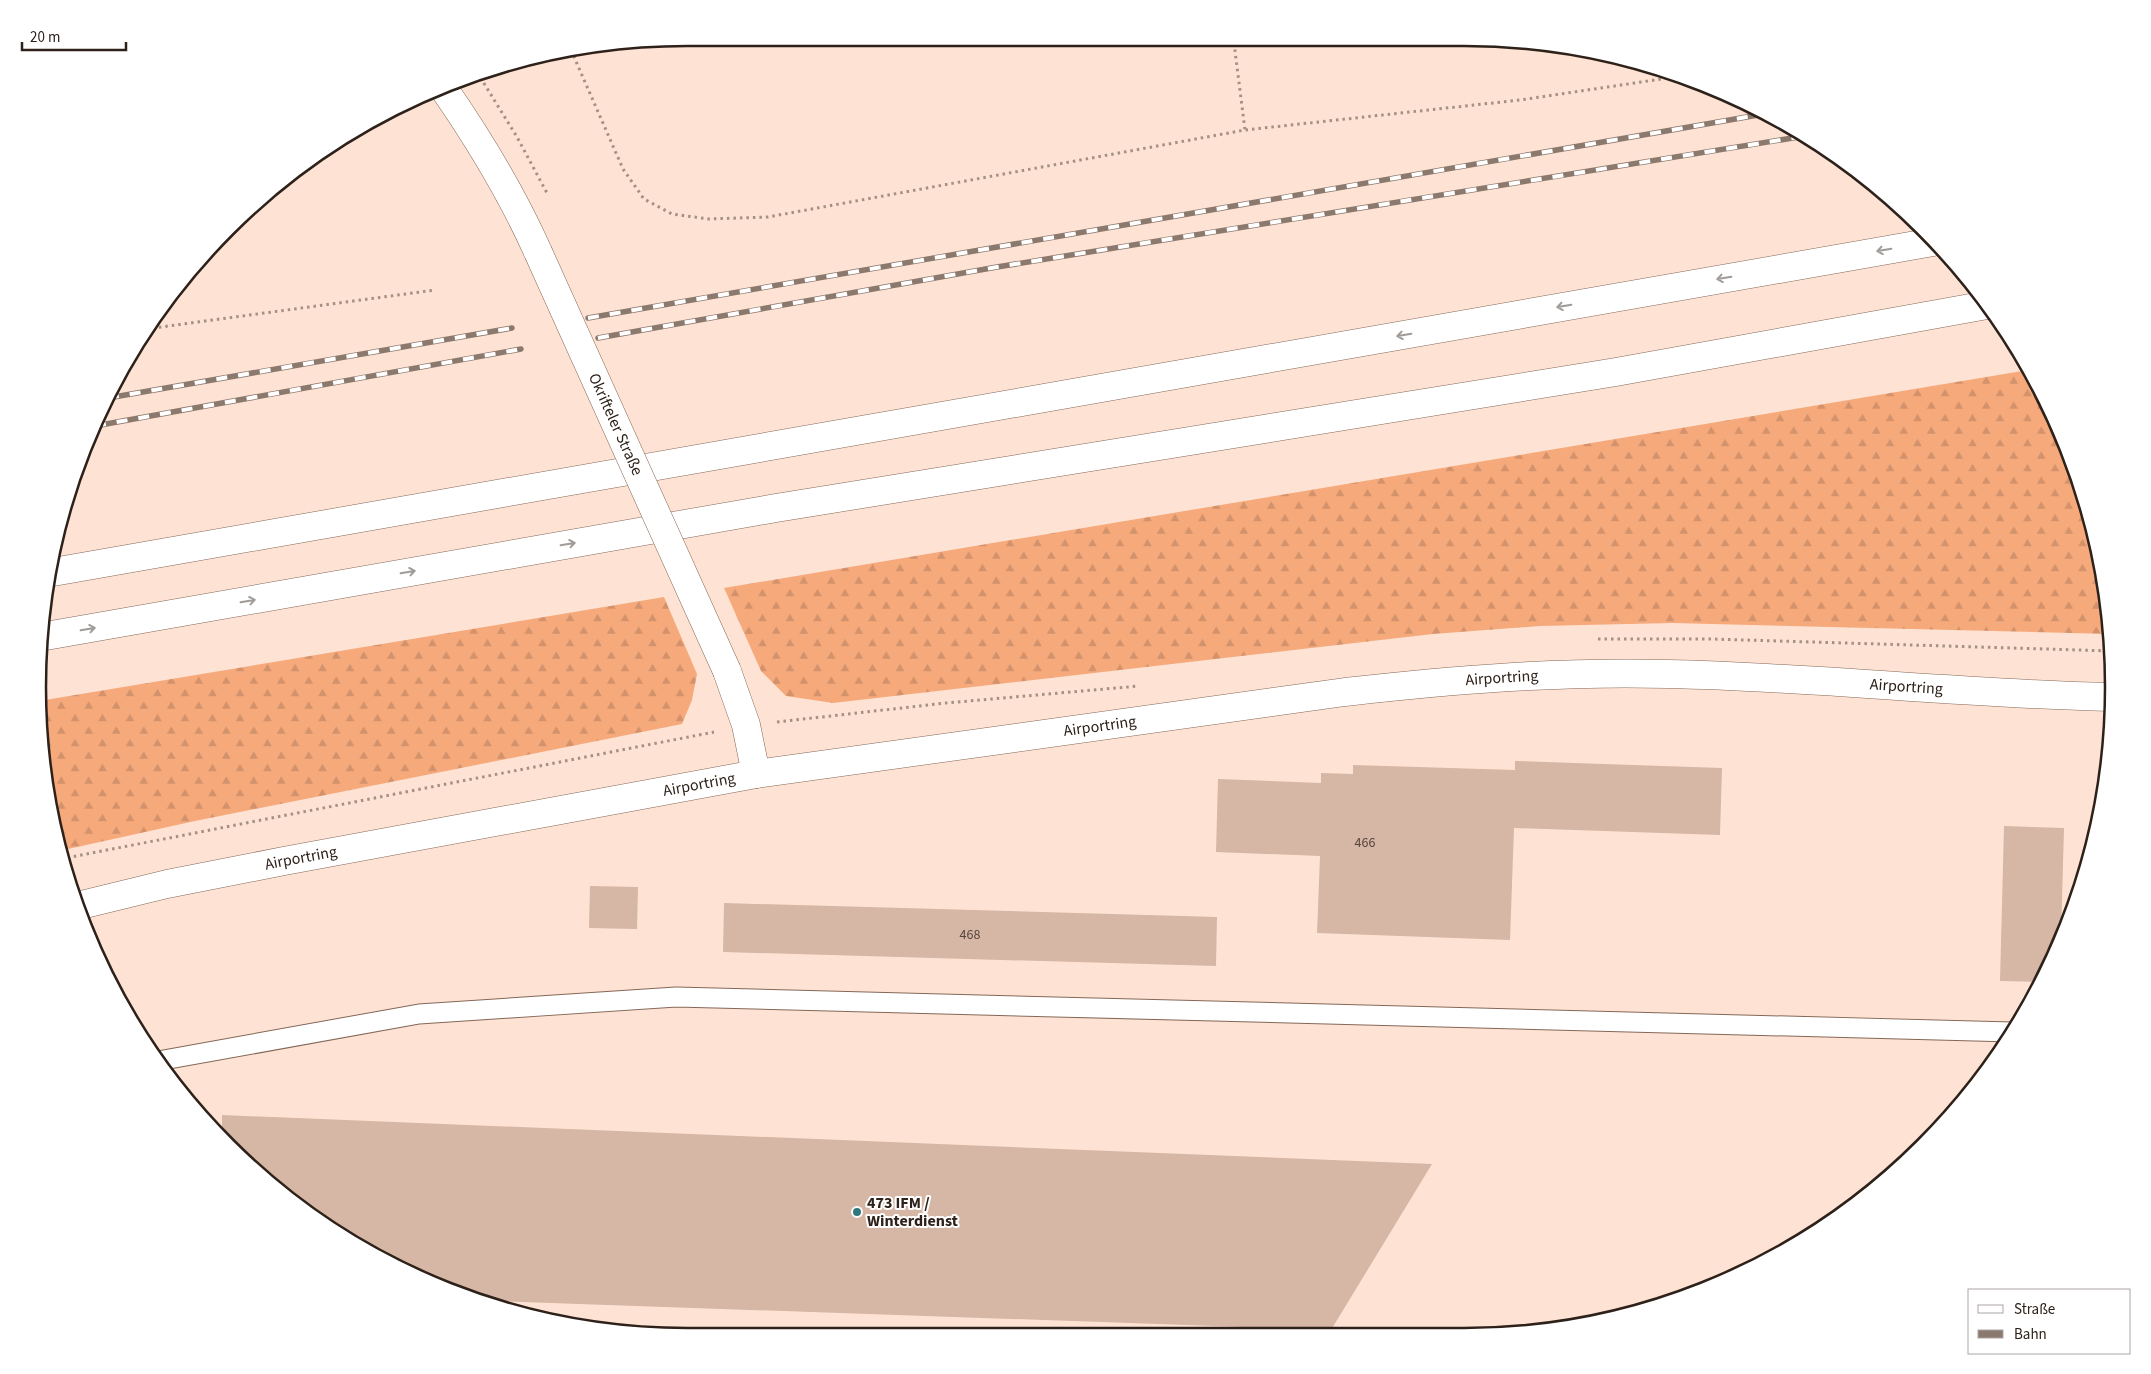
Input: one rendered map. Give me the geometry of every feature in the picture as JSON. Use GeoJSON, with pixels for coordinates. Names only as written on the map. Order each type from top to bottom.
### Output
{"type":"FeatureCollection","features":[{"type":"Feature","properties":{"kind":"main road","name":"Okrifteler Straße"},"geometry":{"type":"LineString","coordinates":[[447,93],[472,130],[517,206],[538,252],[727,670],[746,725],[756,774]]}},
{"type":"Feature","properties":{"kind":"main road"},"geometry":{"type":"LineString","coordinates":[[57,571],[1926,243]]}},
{"type":"Feature","properties":{"kind":"main road"},"geometry":{"type":"LineString","coordinates":[[49,635],[776,508],[1616,372],[1979,306]]}},
{"type":"Feature","properties":{"kind":"main road","name":"Airportring"},"geometry":{"type":"LineString","coordinates":[[89,903],[167,884],[284,861],[756,774],[1345,692],[1440,681],[1528,676],[1667,674],[2105,697]]}},
{"type":"Feature","properties":{"kind":"lane"},"geometry":{"type":"LineString","coordinates":[[166,1060],[419,1014],[676,997],[2004,1032]]}},
{"type":"Feature","properties":{"kind":"path"},"geometry":{"type":"LineString","coordinates":[[1234,46],[1245,130]]}},
{"type":"Feature","properties":{"kind":"path"},"geometry":{"type":"LineString","coordinates":[[574,57],[623,169],[644,199],[672,214],[709,219],[768,216],[1245,130],[1520,100],[1665,78]]}},
{"type":"Feature","properties":{"kind":"path"},"geometry":{"type":"LineString","coordinates":[[157,328],[435,290]]}},
{"type":"Feature","properties":{"kind":"path"},"geometry":{"type":"LineString","coordinates":[[69,856],[746,725]]}},
{"type":"Feature","properties":{"kind":"green space"},"geometry":{"type":"Polygon","coordinates":[[[2021,371],[2039,404],[2071,481],[2083,521],[2092,562],[2102,634],[1673,623],[1540,626],[1433,634],[833,703],[786,696],[761,671],[724,588],[2021,371]]]}},
{"type":"Feature","properties":{"kind":"green space"},"geometry":{"type":"Polygon","coordinates":[[[664,597],[697,674],[692,700],[682,724],[195,821],[67,849],[52,771],[47,700],[664,597]]]}},
{"type":"Feature","properties":{"kind":"building"},"geometry":{"type":"Polygon","coordinates":[[[1515,761],[1722,768],[1720,835],[1514,828],[1510,940],[1317,933],[1320,856],[1216,852],[1218,779],[1321,783],[1321,773],[1353,774],[1353,765],[1515,770],[1515,761]]]}},
{"type":"Feature","properties":{"kind":"building"},"geometry":{"type":"Polygon","coordinates":[[[2004,826],[2064,828],[2061,918],[2056,932],[2033,982],[2000,981],[2004,826]]]}},
{"type":"Feature","properties":{"kind":"building"},"geometry":{"type":"Polygon","coordinates":[[[590,886],[638,887],[637,929],[589,928],[590,886]]]}},
{"type":"Feature","properties":{"kind":"building"},"geometry":{"type":"Polygon","coordinates":[[[724,903],[1217,917],[1216,966],[723,952],[724,903]]]}},
{"type":"Feature","properties":{"kind":"building","name":"473 IFM / Winterdienst"},"geometry":{"type":"Polygon","coordinates":[[[222,1115],[1432,1164],[1332,1328],[1273,1328],[506,1301],[442,1279],[404,1262],[331,1220],[265,1169],[222,1127],[222,1115]]]}},
{"type":"Feature","properties":{"kind":"railway"},"geometry":{"type":"LineString","coordinates":[[588,318],[1754,116]]}},
{"type":"Feature","properties":{"kind":"railway"},"geometry":{"type":"LineString","coordinates":[[598,338],[997,267],[1794,138]]}},
{"type":"Feature","properties":{"kind":"railway"},"geometry":{"type":"LineString","coordinates":[[116,397],[512,328]]}},
{"type":"Feature","properties":{"kind":"railway"},"geometry":{"type":"LineString","coordinates":[[103,425],[521,349]]}},
{"type":"Feature","properties":{"kind":"place","name":"473 IFM / Winterdienst"},"geometry":{"type":"Point","coordinates":[857,1212]}}]}
